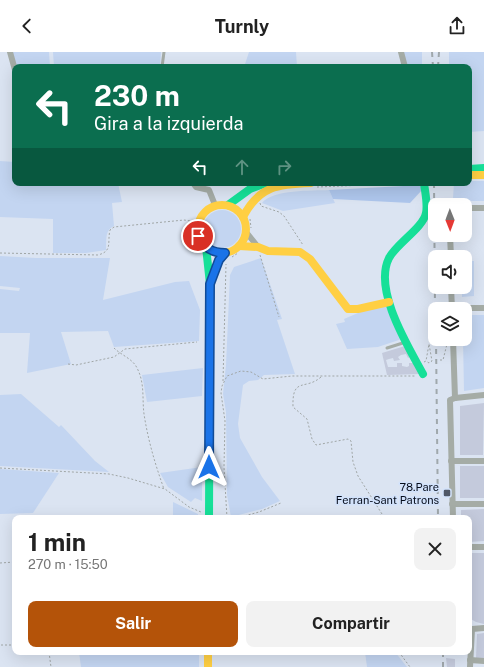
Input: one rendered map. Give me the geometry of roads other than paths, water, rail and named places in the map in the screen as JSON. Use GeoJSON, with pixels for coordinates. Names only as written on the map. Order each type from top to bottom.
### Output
{"type":"FeatureCollection","features":[{"type":"Feature","properties":{"kind":"street"},"geometry":{"type":"LineString","coordinates":[[10,52],[13,64]]}},
{"type":"Feature","properties":{"kind":"street"},"geometry":{"type":"LineString","coordinates":[[401,52],[404,64]]}},
{"type":"Feature","properties":{"kind":"street"},"geometry":{"type":"LineString","coordinates":[[472,169],[484,168]]}},
{"type":"Feature","properties":{"kind":"street"},"geometry":{"type":"LineString","coordinates":[[472,175],[484,175]]}},
{"type":"Feature","properties":{"kind":"street"},"geometry":{"type":"LineString","coordinates":[[195,186],[209,190],[215,205]]}},
{"type":"Feature","properties":{"kind":"street"},"geometry":{"type":"LineString","coordinates":[[228,205],[250,189],[258,186]]}},
{"type":"Feature","properties":{"kind":"street"},"geometry":{"type":"LineString","coordinates":[[258,247],[249,231],[246,216],[251,200],[275,186]]}},
{"type":"Feature","properties":{"kind":"street"},"geometry":{"type":"LineString","coordinates":[[424,186],[426,214],[390,257],[385,269],[384,280],[390,302],[407,341],[424,374]]}},
{"type":"Feature","properties":{"kind":"street"},"geometry":{"type":"LineString","coordinates":[[227,257],[206,247],[198,236],[198,222],[204,212],[215,205],[228,205],[246,216]]}},
{"type":"Feature","properties":{"kind":"street"},"geometry":{"type":"LineString","coordinates":[[472,208],[484,208]]}},
{"type":"Feature","properties":{"kind":"street"},"geometry":{"type":"LineString","coordinates":[[210,284],[219,260],[227,257],[239,249],[249,231]]}},
{"type":"Feature","properties":{"kind":"street"},"geometry":{"type":"LineString","coordinates":[[206,247],[210,284],[209,515]]}},
{"type":"Feature","properties":{"kind":"street"},"geometry":{"type":"LineString","coordinates":[[239,249],[258,247],[268,251],[300,252],[310,259],[348,309],[358,309],[390,302]]}},
{"type":"Feature","properties":{"kind":"street"},"geometry":{"type":"LineString","coordinates":[[472,308],[484,308]]}},
{"type":"Feature","properties":{"kind":"street"},"geometry":{"type":"LineString","coordinates":[[452,515],[451,461],[453,346]]}},
{"type":"Feature","properties":{"kind":"street"},"geometry":{"type":"LineString","coordinates":[[453,399],[484,394]]}},
{"type":"Feature","properties":{"kind":"street"},"geometry":{"type":"LineString","coordinates":[[451,461],[484,461]]}},
{"type":"Feature","properties":{"kind":"street"},"geometry":{"type":"LineString","coordinates":[[452,504],[484,504]]}},
{"type":"Feature","properties":{"kind":"street"},"geometry":{"type":"LineString","coordinates":[[472,547],[484,547]]}},
{"type":"Feature","properties":{"kind":"street"},"geometry":{"type":"LineString","coordinates":[[472,628],[484,628]]}},
{"type":"Feature","properties":{"kind":"street"},"geometry":{"type":"LineString","coordinates":[[208,655],[208,667]]}},
{"type":"Feature","properties":{"kind":"street"},"geometry":{"type":"LineString","coordinates":[[470,655],[470,667]]}},
{"type":"Feature","properties":{"kind":"street"},"geometry":{"type":"LineString","coordinates":[[470,660],[484,661]]}},
{"type":"Feature","properties":{"kind":"lane"},"geometry":{"type":"LineString","coordinates":[[162,64],[164,52]]}},
{"type":"Feature","properties":{"kind":"lane"},"geometry":{"type":"LineString","coordinates":[[387,348],[407,341]]}},
{"type":"Feature","properties":{"kind":"railway"},"geometry":{"type":"LineString","coordinates":[[432,52],[433,64]]}},
{"type":"Feature","properties":{"kind":"railway"},"geometry":{"type":"LineString","coordinates":[[438,64],[439,52]]}},
{"type":"Feature","properties":{"kind":"railway"},"geometry":{"type":"LineString","coordinates":[[434,186],[435,302]]}},
{"type":"Feature","properties":{"kind":"railway"},"geometry":{"type":"LineString","coordinates":[[436,346],[438,515]]}},
{"type":"Feature","properties":{"kind":"railway"},"geometry":{"type":"LineString","coordinates":[[443,655],[443,667]]}},
{"type":"Feature","properties":{"kind":"place","name":"78.Pare Ferran-Sant Patrons"},"geometry":{"type":"Point","coordinates":[447,493]}}]}
